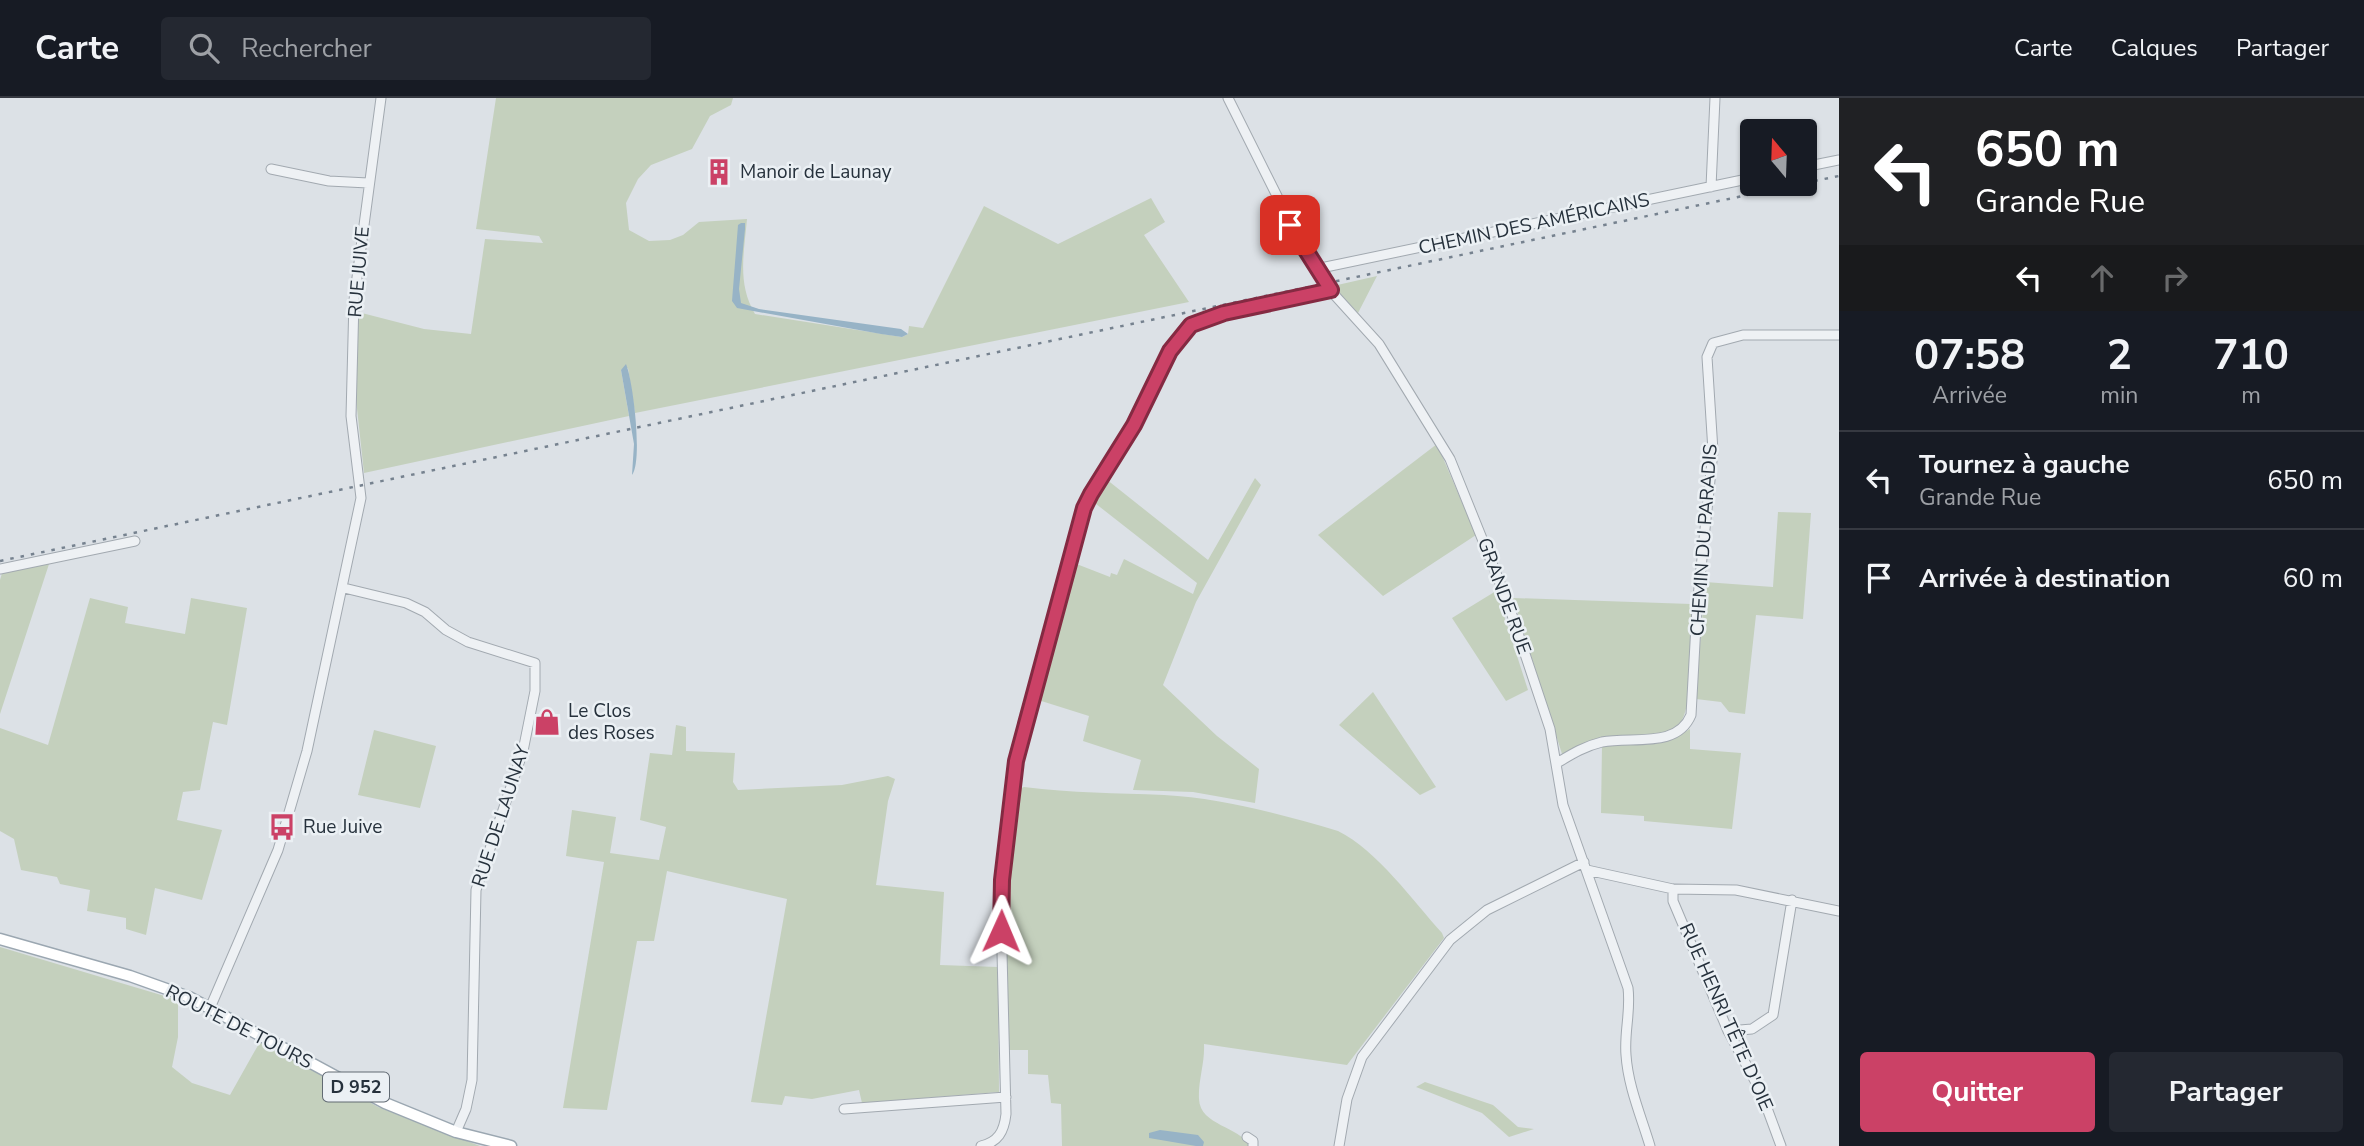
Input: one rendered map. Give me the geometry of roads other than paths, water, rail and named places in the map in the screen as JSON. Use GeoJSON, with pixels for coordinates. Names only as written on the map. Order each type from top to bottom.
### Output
{"type":"FeatureCollection","features":[{"type":"Feature","properties":{"kind":"main road","name":"ROUTE DE TOURS"},"geometry":{"type":"LineString","coordinates":[[0,939],[130,976],[209,1008],[385,1103],[456,1132],[511,1146]]}},
{"type":"Feature","properties":{"kind":"street","name":"RUE JUIVE"},"geometry":{"type":"LineString","coordinates":[[209,1008],[278,849],[307,751],[344,588],[361,498],[351,401],[354,300],[381,98]]}},
{"type":"Feature","properties":{"kind":"street","name":"GRANDE RUE"},"geometry":{"type":"LineString","coordinates":[[1228,98],[1294,233],[1315,269],[1379,344],[1450,459],[1508,603],[1550,729],[1563,805],[1628,988],[1627,1060],[1650,1146]]}},
{"type":"Feature","properties":{"kind":"street"},"geometry":{"type":"LineString","coordinates":[[1711,187],[1715,98]]}},
{"type":"Feature","properties":{"kind":"street"},"geometry":{"type":"LineString","coordinates":[[1817,164],[1839,160]]}},
{"type":"Feature","properties":{"kind":"street"},"geometry":{"type":"LineString","coordinates":[[271,169],[329,181],[368,183]]}},
{"type":"Feature","properties":{"kind":"street","name":"CHEMIN DES AMÉRICAINS"},"geometry":{"type":"LineString","coordinates":[[1315,269],[1740,181]]}},
{"type":"Feature","properties":{"kind":"street"},"geometry":{"type":"LineString","coordinates":[[981,1146],[991,1143],[1001,1135],[1006,1097],[1002,901],[1012,783],[1023,731],[1046,655],[1084,508],[1134,425],[1170,351],[1184,331],[1201,320],[1224,313],[1331,290]]}},
{"type":"Feature","properties":{"kind":"street","name":"CHEMIN DU PARADIS"},"geometry":{"type":"LineString","coordinates":[[1557,763],[1580,749],[1604,742],[1672,736],[1686,728],[1691,715],[1697,607],[1713,451],[1707,357],[1713,343],[1721,338],[1744,335],[1839,335]]}},
{"type":"Feature","properties":{"kind":"street"},"geometry":{"type":"LineString","coordinates":[[0,569],[135,541]]}},
{"type":"Feature","properties":{"kind":"street","name":"RUE DE LAUNAY"},"geometry":{"type":"LineString","coordinates":[[344,588],[406,603],[425,612],[446,631],[468,642],[535,663],[535,691],[523,751],[476,890],[472,1080],[466,1108],[456,1132]]}},
{"type":"Feature","properties":{"kind":"street"},"geometry":{"type":"LineString","coordinates":[[1339,1146],[1347,1099],[1362,1057],[1450,940],[1487,910],[1585,866],[1673,889],[1736,890],[1839,911]]}},
{"type":"Feature","properties":{"kind":"street","name":"RUE HENRI TÊTE D'OIE"},"geometry":{"type":"LineString","coordinates":[[1673,889],[1673,901],[1728,1031],[1761,1092],[1781,1146]]}},
{"type":"Feature","properties":{"kind":"street"},"geometry":{"type":"LineString","coordinates":[[1728,1031],[1752,1030],[1773,1015],[1792,900]]}},
{"type":"Feature","properties":{"kind":"street"},"geometry":{"type":"LineString","coordinates":[[844,1109],[1006,1097]]}},
{"type":"Feature","properties":{"kind":"street"},"geometry":{"type":"LineString","coordinates":[[1247,1137],[1253,1141],[1253,1146]]}},
{"type":"Feature","properties":{"kind":"water"},"geometry":{"type":"Polygon","coordinates":[[[745,223],[745,229],[739,289],[741,303],[759,309],[901,329],[908,334],[902,337],[881,334],[737,308],[732,301],[738,225],[745,223]]]}},
{"type":"Feature","properties":{"kind":"water"},"geometry":{"type":"Polygon","coordinates":[[[626,364],[634,402],[637,438],[637,454],[632,475],[634,444],[621,370],[626,364]]]}},
{"type":"Feature","properties":{"kind":"water"},"geometry":{"type":"Polygon","coordinates":[[[1160,1130],[1198,1135],[1204,1142],[1203,1146],[1149,1138],[1149,1133],[1160,1130]]]}},
{"type":"Feature","properties":{"kind":"railway"},"geometry":{"type":"LineString","coordinates":[[1817,180],[1839,176]]}},
{"type":"Feature","properties":{"kind":"railway"},"geometry":{"type":"LineString","coordinates":[[0,561],[1743,196]]}},
{"type":"Feature","properties":{"kind":"place","name":"Manoir de Launay"},"geometry":{"type":"Point","coordinates":[719,172]}},
{"type":"Feature","properties":{"kind":"place","name":"Le Clos des Roses"},"geometry":{"type":"Point","coordinates":[547,722]}},
{"type":"Feature","properties":{"kind":"place","name":"Rue Juive"},"geometry":{"type":"Point","coordinates":[282,827]}}]}
